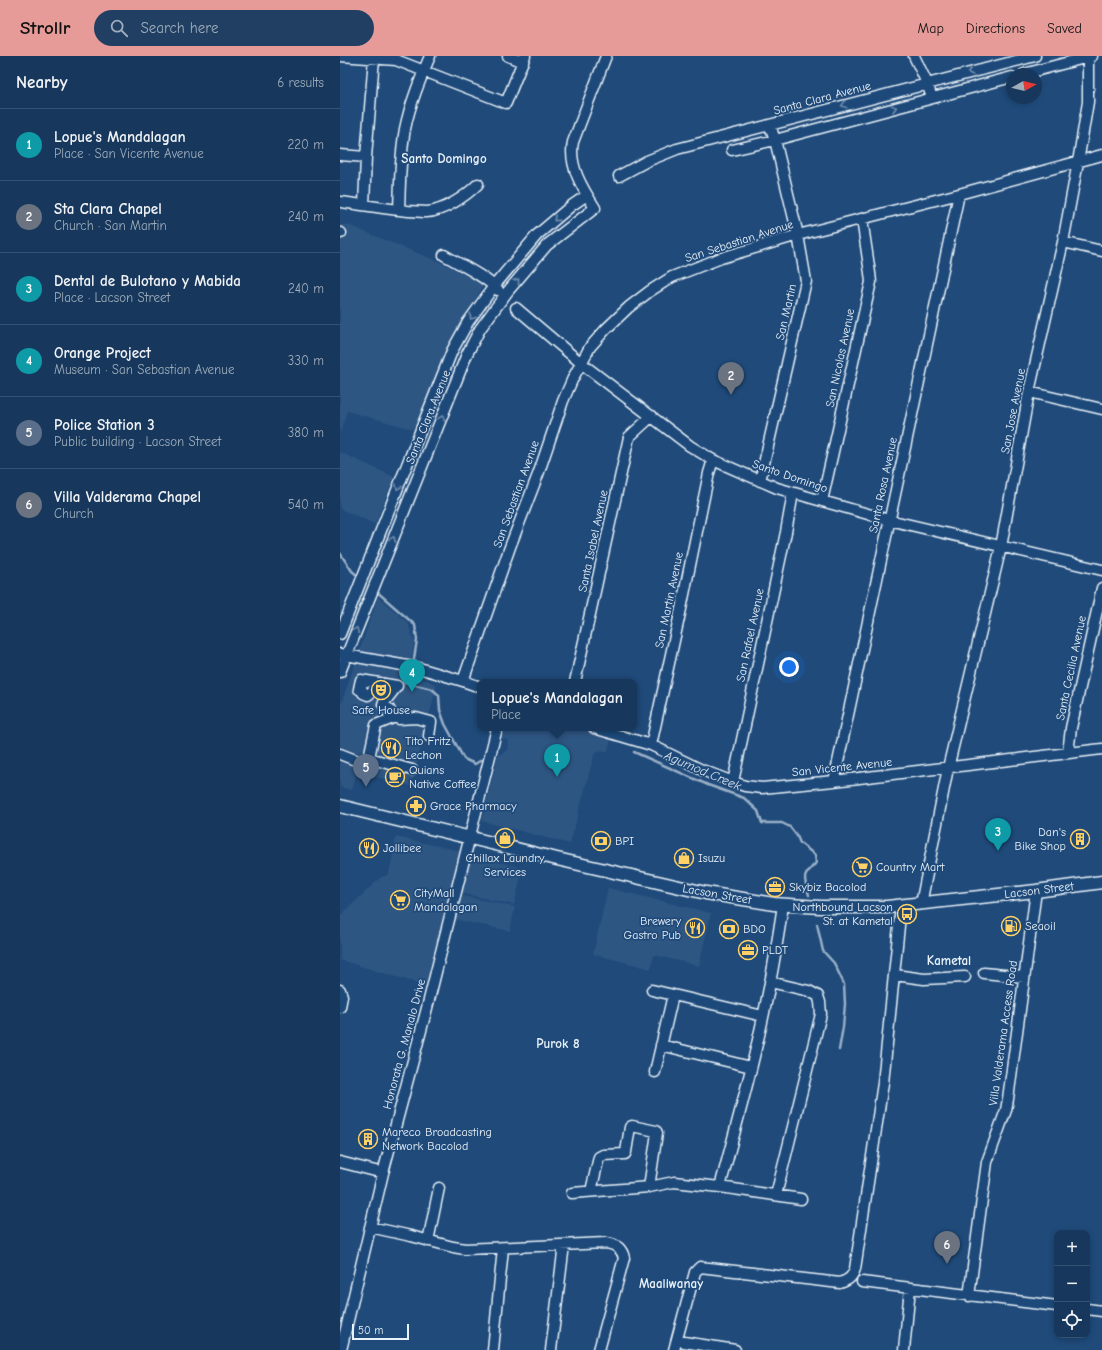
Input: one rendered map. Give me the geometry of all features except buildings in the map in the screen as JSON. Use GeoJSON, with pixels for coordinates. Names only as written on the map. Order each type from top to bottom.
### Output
{"type":"FeatureCollection","features":[{"type":"Feature","properties":{"kind":"main road","name":"Lacson Street"},"geometry":{"type":"LineString","coordinates":[[340,807],[706,893],[783,905],[863,908],[901,906],[1102,882]]}},
{"type":"Feature","properties":{"kind":"street"},"geometry":{"type":"LineString","coordinates":[[340,56],[396,60],[506,103],[524,59],[508,56]]}},
{"type":"Feature","properties":{"kind":"street"},"geometry":{"type":"LineString","coordinates":[[399,210],[402,150],[405,129],[409,112],[430,56]]}},
{"type":"Feature","properties":{"kind":"street"},"geometry":{"type":"LineString","coordinates":[[587,195],[574,167],[572,149],[573,142],[606,56]]}},
{"type":"Feature","properties":{"kind":"street"},"geometry":{"type":"LineString","coordinates":[[914,56],[927,83],[932,98]]}},
{"type":"Feature","properties":{"kind":"street","name":"Santa Clara Avenue"},"geometry":{"type":"LineString","coordinates":[[619,176],[647,161],[677,149],[1035,56]]}},
{"type":"Feature","properties":{"kind":"street"},"geometry":{"type":"LineString","coordinates":[[1042,69],[1090,56]]}},
{"type":"Feature","properties":{"kind":"street","name":"San Jose Avenue"},"geometry":{"type":"LineString","coordinates":[[920,904],[948,768],[1001,547],[1029,392],[1063,242],[1088,102],[1090,56]]}},
{"type":"Feature","properties":{"kind":"street"},"geometry":{"type":"LineString","coordinates":[[364,205],[366,156],[374,58]]}},
{"type":"Feature","properties":{"kind":"street"},"geometry":{"type":"LineString","coordinates":[[732,150],[1006,79]]}},
{"type":"Feature","properties":{"kind":"street","name":"San Martin"},"geometry":{"type":"LineString","coordinates":[[760,481],[806,281],[798,236],[770,125]]}},
{"type":"Feature","properties":{"kind":"street"},"geometry":{"type":"LineString","coordinates":[[340,155],[366,156]]}},
{"type":"Feature","properties":{"kind":"street","name":"San Sebastian Avenue"},"geometry":{"type":"LineString","coordinates":[[463,681],[510,547],[539,472],[563,401],[573,378],[590,347],[610,325],[639,299],[672,277],[715,260],[798,236],[1102,155]]}},
{"type":"Feature","properties":{"kind":"street"},"geometry":{"type":"LineString","coordinates":[[341,202],[399,210],[428,212],[444,207],[470,192],[478,184]]}},
{"type":"Feature","properties":{"kind":"street","name":"Santa Rosa Avenue"},"geometry":{"type":"LineString","coordinates":[[834,781],[959,194]]}},
{"type":"Feature","properties":{"kind":"street","name":"Santa Clara Avenue"},"geometry":{"type":"LineString","coordinates":[[340,634],[452,351],[468,322],[494,286],[537,235],[571,206],[587,195],[595,208],[547,245],[504,296],[480,329],[467,354],[362,614],[343,654],[340,672]]}},
{"type":"Feature","properties":{"kind":"street","name":"San Nicolas Avenue"},"geometry":{"type":"LineString","coordinates":[[822,502],[870,282],[862,219]]}},
{"type":"Feature","properties":{"kind":"street"},"geometry":{"type":"LineString","coordinates":[[1063,242],[1102,251]]}},
{"type":"Feature","properties":{"kind":"street"},"geometry":{"type":"LineString","coordinates":[[444,255],[494,286],[504,296]]}},
{"type":"Feature","properties":{"kind":"street","name":"Santo Domingo"},"geometry":{"type":"LineString","coordinates":[[516,308],[581,363],[690,446],[713,460],[760,481],[822,502],[889,520],[1102,570]]}},
{"type":"Feature","properties":{"kind":"street"},"geometry":{"type":"LineString","coordinates":[[1029,392],[1102,409]]}},
{"type":"Feature","properties":{"kind":"street","name":"Santa Isabel Avenue"},"geometry":{"type":"LineString","coordinates":[[576,679],[629,437],[652,416]]}},
{"type":"Feature","properties":{"kind":"street","name":"San Martin Avenue"},"geometry":{"type":"LineString","coordinates":[[651,745],[713,460]]}},
{"type":"Feature","properties":{"kind":"street","name":"San Rafael Avenue"},"geometry":{"type":"LineString","coordinates":[[733,782],[793,493]]}},
{"type":"Feature","properties":{"kind":"street","name":"Santa Cecilia Avenue"},"geometry":{"type":"LineString","coordinates":[[1068,753],[1071,728],[1102,588]]}},
{"type":"Feature","properties":{"kind":"street"},"geometry":{"type":"LineString","coordinates":[[343,654],[404,664],[477,686]]}},
{"type":"Feature","properties":{"kind":"street"},"geometry":{"type":"LineString","coordinates":[[360,687],[361,680],[397,686],[383,704],[396,718]]}},
{"type":"Feature","properties":{"kind":"street"},"geometry":{"type":"LineString","coordinates":[[340,754],[363,763],[368,762],[376,725],[396,718],[416,718],[431,722],[429,736]]}},
{"type":"Feature","properties":{"kind":"street","name":"Honorata G. Manalo Drive"},"geometry":{"type":"LineString","coordinates":[[341,1350],[383,1173],[427,1008],[468,838],[496,731]]}},
{"type":"Feature","properties":{"kind":"street","name":"San Vicente Avenue"},"geometry":{"type":"LineString","coordinates":[[604,731],[651,745],[702,770],[733,782],[745,786],[762,788],[948,768],[1102,749]]}},
{"type":"Feature","properties":{"kind":"street"},"geometry":{"type":"LineString","coordinates":[[369,758],[412,770]]}},
{"type":"Feature","properties":{"kind":"street","name":"Villa Valderama Access Road"},"geometry":{"type":"LineString","coordinates":[[969,1296],[987,1162],[1006,1110],[1008,1099],[1036,891]]}},
{"type":"Feature","properties":{"kind":"street"},"geometry":{"type":"LineString","coordinates":[[720,1187],[763,1016],[783,905]]}},
{"type":"Feature","properties":{"kind":"street"},"geometry":{"type":"LineString","coordinates":[[674,1350],[695,1272],[700,1267],[840,1283],[852,1276],[855,1269],[883,1083],[901,906]]}},
{"type":"Feature","properties":{"kind":"street"},"geometry":{"type":"LineString","coordinates":[[984,973],[1024,977]]}},
{"type":"Feature","properties":{"kind":"street"},"geometry":{"type":"LineString","coordinates":[[895,975],[924,979],[965,977]]}},
{"type":"Feature","properties":{"kind":"street"},"geometry":{"type":"LineString","coordinates":[[770,982],[809,991],[818,996],[821,1014],[776,1195]]}},
{"type":"Feature","properties":{"kind":"street"},"geometry":{"type":"LineString","coordinates":[[340,990],[342,996],[340,1007]]}},
{"type":"Feature","properties":{"kind":"street"},"geometry":{"type":"LineString","coordinates":[[652,990],[763,1016]]}},
{"type":"Feature","properties":{"kind":"street"},"geometry":{"type":"LineString","coordinates":[[655,1072],[673,995]]}},
{"type":"Feature","properties":{"kind":"street"},"geometry":{"type":"LineString","coordinates":[[661,1045],[751,1067]]}},
{"type":"Feature","properties":{"kind":"street"},"geometry":{"type":"LineString","coordinates":[[591,1191],[599,1157],[603,1155],[625,1154],[630,1127],[632,1126],[656,1131],[657,1133],[648,1187]]}},
{"type":"Feature","properties":{"kind":"street"},"geometry":{"type":"LineString","coordinates":[[340,1162],[383,1173]]}},
{"type":"Feature","properties":{"kind":"street"},"geometry":{"type":"LineString","coordinates":[[572,1193],[648,1187],[674,1182],[801,1199]]}},
{"type":"Feature","properties":{"kind":"street"},"geometry":{"type":"LineString","coordinates":[[428,1241],[439,1188]]}},
{"type":"Feature","properties":{"kind":"street"},"geometry":{"type":"LineString","coordinates":[[370,1227],[458,1248],[612,1244],[619,1248],[623,1255],[622,1265],[599,1350]]}},
{"type":"Feature","properties":{"kind":"street"},"geometry":{"type":"LineString","coordinates":[[551,1350],[564,1245]]}},
{"type":"Feature","properties":{"kind":"street"},"geometry":{"type":"LineString","coordinates":[[493,1350],[503,1248]]}},
{"type":"Feature","properties":{"kind":"street"},"geometry":{"type":"LineString","coordinates":[[862,1282],[1054,1306]]}},
{"type":"Feature","properties":{"kind":"street"},"geometry":{"type":"LineString","coordinates":[[904,1350],[910,1288]]}},
{"type":"Feature","properties":{"kind":"street"},"geometry":{"type":"LineString","coordinates":[[1090,1309],[1102,1311]]}},
{"type":"Feature","properties":{"kind":"street"},"geometry":{"type":"LineString","coordinates":[[684,1342],[735,1350]]}},
{"type":"Feature","properties":{"kind":"shaded area"},"geometry":{"type":"Polygon","coordinates":[[[340,225],[348,225],[442,263],[484,284],[450,345],[416,430],[347,411],[340,434],[340,225]]]}},
{"type":"Feature","properties":{"kind":"shaded area"},"geometry":{"type":"Polygon","coordinates":[[[340,452],[394,477],[375,524],[340,509],[340,452]]]}},
{"type":"Feature","properties":{"kind":"shaded area"},"geometry":{"type":"Polygon","coordinates":[[[378,597],[408,623],[414,641],[410,673],[437,685],[411,786],[357,772],[352,790],[340,787],[340,707],[378,597]]]}},
{"type":"Feature","properties":{"kind":"shaded area"},"geometry":{"type":"Polygon","coordinates":[[[501,731],[590,731],[611,738],[608,751],[595,752],[570,844],[482,821],[498,756],[507,750],[509,741],[499,737],[501,731]]]}},
{"type":"Feature","properties":{"kind":"shaded area","name":"CityMall Mandalagan"},"geometry":{"type":"Polygon","coordinates":[[[396,837],[461,851],[427,986],[340,960],[340,916],[380,878],[389,874],[396,837]]]}},
{"type":"Feature","properties":{"kind":"shaded area"},"geometry":{"type":"Polygon","coordinates":[[[468,855],[523,868],[514,905],[460,893],[468,855]]]}},
{"type":"Feature","properties":{"kind":"shaded area"},"geometry":{"type":"Polygon","coordinates":[[[608,888],[711,913],[699,966],[654,955],[651,969],[593,954],[608,888]]]}},
{"type":"Feature","properties":{"kind":"shaded area"},"geometry":{"type":"Polygon","coordinates":[[[458,895],[515,907],[510,931],[453,919],[458,895]]]}},
{"type":"Feature","properties":{"kind":"waterway","name":"Agumod Creek"},"geometry":{"type":"LineString","coordinates":[[340,553],[352,571],[359,577]]}},
{"type":"Feature","properties":{"kind":"waterway","name":"Agumod Creek"},"geometry":{"type":"LineString","coordinates":[[375,590],[415,625],[417,640],[413,665]]}},
{"type":"Feature","properties":{"kind":"waterway","name":"Agumod Creek"},"geometry":{"type":"LineString","coordinates":[[400,687],[412,669]]}},
{"type":"Feature","properties":{"kind":"waterway","name":"Agumod Creek"},"geometry":{"type":"LineString","coordinates":[[404,682],[432,689],[439,695],[440,710],[445,724],[464,759],[475,764],[483,759]]}},
{"type":"Feature","properties":{"kind":"waterway","name":"Agumod Creek"},"geometry":{"type":"LineString","coordinates":[[634,752],[708,785],[744,798],[758,811],[762,823],[782,823],[790,827],[800,843],[815,855],[816,863],[805,878],[809,895]]}},
{"type":"Feature","properties":{"kind":"waterway","name":"Agumod Creek"},"geometry":{"type":"LineString","coordinates":[[817,924],[823,951],[834,963],[844,984],[845,1004],[839,1050]]}},
{"type":"Feature","properties":{"kind":"place","name":"Sta Clara Chapel"},"geometry":{"type":"Point","coordinates":[731,395]}},
{"type":"Feature","properties":{"kind":"place","name":"Safe House"},"geometry":{"type":"Point","coordinates":[381,690]}},
{"type":"Feature","properties":{"kind":"place","name":"Orange Project"},"geometry":{"type":"Point","coordinates":[412,692]}},
{"type":"Feature","properties":{"kind":"place","name":"Tito Fritz Lechon"},"geometry":{"type":"Point","coordinates":[391,748]}},
{"type":"Feature","properties":{"kind":"place","name":"Quians Native Coffee"},"geometry":{"type":"Point","coordinates":[395,777]}},
{"type":"Feature","properties":{"kind":"place","name":"Lopue's Mandalagan"},"geometry":{"type":"Point","coordinates":[557,777]}},
{"type":"Feature","properties":{"kind":"place","name":"Police Station 3"},"geometry":{"type":"Point","coordinates":[366,787]}},
{"type":"Feature","properties":{"kind":"place","name":"Grace Pharmacy"},"geometry":{"type":"Point","coordinates":[416,806]}},
{"type":"Feature","properties":{"kind":"place","name":"Chillax Laundry Services"},"geometry":{"type":"Point","coordinates":[505,838]}},
{"type":"Feature","properties":{"kind":"place","name":"Dan's Bike Shop"},"geometry":{"type":"Point","coordinates":[1080,839]}},
{"type":"Feature","properties":{"kind":"place","name":"BPI"},"geometry":{"type":"Point","coordinates":[601,841]}},
{"type":"Feature","properties":{"kind":"place","name":"Jollibee"},"geometry":{"type":"Point","coordinates":[369,848]}},
{"type":"Feature","properties":{"kind":"place","name":"Dental de Bulotano y Mabida"},"geometry":{"type":"Point","coordinates":[998,851]}},
{"type":"Feature","properties":{"kind":"place","name":"Isuzu"},"geometry":{"type":"Point","coordinates":[684,858]}},
{"type":"Feature","properties":{"kind":"place","name":"Country Mart"},"geometry":{"type":"Point","coordinates":[862,867]}},
{"type":"Feature","properties":{"kind":"place","name":"Skybiz Bacolod"},"geometry":{"type":"Point","coordinates":[775,887]}},
{"type":"Feature","properties":{"kind":"place","name":"CityMall Mandalagan"},"geometry":{"type":"Point","coordinates":[400,900]}},
{"type":"Feature","properties":{"kind":"place","name":"Northbound Lacson St. at Kametal"},"geometry":{"type":"Point","coordinates":[907,914]}},
{"type":"Feature","properties":{"kind":"place","name":"Seaoil"},"geometry":{"type":"Point","coordinates":[1011,926]}},
{"type":"Feature","properties":{"kind":"place","name":"Brewery Gastro Pub"},"geometry":{"type":"Point","coordinates":[695,928]}},
{"type":"Feature","properties":{"kind":"place","name":"BDO"},"geometry":{"type":"Point","coordinates":[729,929]}},
{"type":"Feature","properties":{"kind":"place","name":"PLDT"},"geometry":{"type":"Point","coordinates":[748,950]}},
{"type":"Feature","properties":{"kind":"place","name":"Mareco Broadcasting Network Bacolod"},"geometry":{"type":"Point","coordinates":[368,1139]}},
{"type":"Feature","properties":{"kind":"place","name":"Villa Valderama Chapel"},"geometry":{"type":"Point","coordinates":[947,1264]}},
{"type":"Feature","properties":{"kind":"district","name":"Santo Domingo"},"geometry":{"type":"Point","coordinates":[444,158]}},
{"type":"Feature","properties":{"kind":"district","name":"Kametal"},"geometry":{"type":"Point","coordinates":[949,960]}},
{"type":"Feature","properties":{"kind":"district","name":"Purok 8"},"geometry":{"type":"Point","coordinates":[558,1043]}},
{"type":"Feature","properties":{"kind":"district","name":"Maaliwanay"},"geometry":{"type":"Point","coordinates":[671,1283]}}]}
